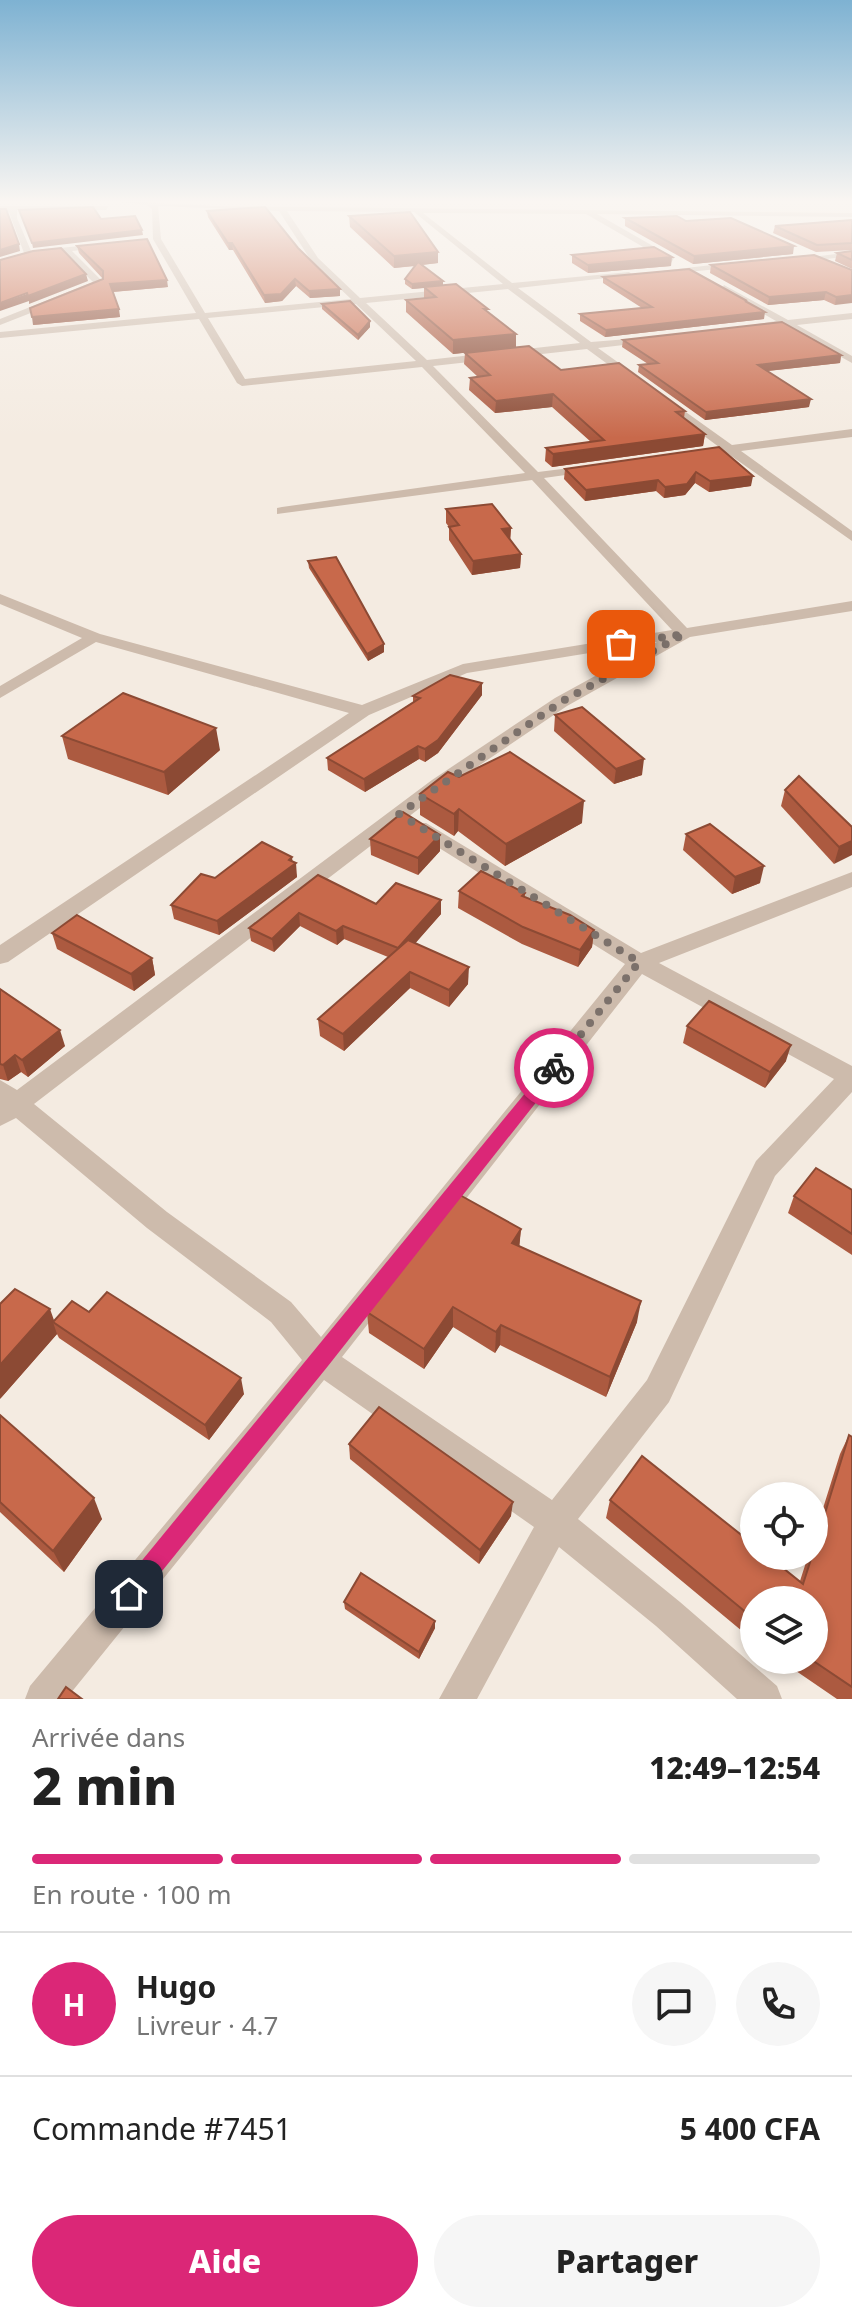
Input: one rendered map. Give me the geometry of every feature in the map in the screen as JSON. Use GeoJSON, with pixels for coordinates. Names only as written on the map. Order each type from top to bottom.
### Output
{"type":"FeatureCollection","features":[{"type":"Feature","properties":{"kind":"street"},"geometry":{"type":"LineString","coordinates":[[0,322],[99,283],[95,279]]}},
{"type":"Feature","properties":{"kind":"street"},"geometry":{"type":"LineString","coordinates":[[181,279],[242,383],[664,337]]}},
{"type":"Feature","properties":{"kind":"street"},"geometry":{"type":"LineString","coordinates":[[335,279],[425,363],[684,634]]}},
{"type":"Feature","properties":{"kind":"street"},"geometry":{"type":"LineString","coordinates":[[503,279],[852,537]]}},
{"type":"Feature","properties":{"kind":"street"},"geometry":{"type":"LineString","coordinates":[[0,335],[201,313],[358,302],[580,279]]}},
{"type":"Feature","properties":{"kind":"street"},"geometry":{"type":"LineString","coordinates":[[713,283],[852,360]]}},
{"type":"Feature","properties":{"kind":"street"},"geometry":{"type":"LineString","coordinates":[[741,328],[852,316]]}},
{"type":"Feature","properties":{"kind":"street"},"geometry":{"type":"LineString","coordinates":[[684,455],[852,433]]}},
{"type":"Feature","properties":{"kind":"street"},"geometry":{"type":"LineString","coordinates":[[282,511],[610,465]]}},
{"type":"Feature","properties":{"kind":"street"},"geometry":{"type":"LineString","coordinates":[[0,599],[94,637],[363,711]]}},
{"type":"Feature","properties":{"kind":"street"},"geometry":{"type":"LineString","coordinates":[[0,956],[363,711],[463,669],[852,606]]}},
{"type":"Feature","properties":{"kind":"street"},"geometry":{"type":"LineString","coordinates":[[684,634],[561,702],[399,814],[6,1103],[281,1312],[321,1360],[555,1522],[668,1614],[756,1696]]}},
{"type":"Feature","properties":{"kind":"street"},"geometry":{"type":"LineString","coordinates":[[0,693],[94,637]]}},
{"type":"Feature","properties":{"kind":"street"},"geometry":{"type":"LineString","coordinates":[[399,814],[639,962],[851,1077],[765,1169],[658,1391],[555,1522],[457,1699]]}},
{"type":"Feature","properties":{"kind":"street"},"geometry":{"type":"LineString","coordinates":[[43,1699],[321,1360],[639,962],[852,879]]}},
{"type":"Feature","properties":{"kind":"building"},"geometry":{"type":"Polygon","coordinates":[[[0,279],[72,279],[28,296],[27,293],[0,303],[0,279]]]}},
{"type":"Feature","properties":{"kind":"building"},"geometry":{"type":"Polygon","coordinates":[[[102,279],[167,280],[110,284],[119,309],[32,317],[30,308],[102,279]]]}},
{"type":"Feature","properties":{"kind":"building"},"geometry":{"type":"Polygon","coordinates":[[[254,279],[295,279],[281,294],[264,295],[254,279]]]}},
{"type":"Feature","properties":{"kind":"building"},"geometry":{"type":"Polygon","coordinates":[[[295,279],[330,279],[340,289],[309,291],[295,279]]]}},
{"type":"Feature","properties":{"kind":"building"},"geometry":{"type":"Polygon","coordinates":[[[405,279],[443,281],[412,284],[405,279]]]}},
{"type":"Feature","properties":{"kind":"building"},"geometry":{"type":"Polygon","coordinates":[[[607,279],[708,279],[765,312],[606,330],[580,314],[652,307],[607,279]]]}},
{"type":"Feature","properties":{"kind":"building"},"geometry":{"type":"Polygon","coordinates":[[[737,279],[852,279],[852,295],[836,297],[826,292],[769,297],[737,279]]]}},
{"type":"Feature","properties":{"kind":"building"},"geometry":{"type":"Polygon","coordinates":[[[456,284],[516,334],[453,340],[406,300],[436,297],[424,287],[456,284]]]}},
{"type":"Feature","properties":{"kind":"building"},"geometry":{"type":"Polygon","coordinates":[[[350,301],[370,321],[358,335],[322,304],[350,301]]]}},
{"type":"Feature","properties":{"kind":"building"},"geometry":{"type":"Polygon","coordinates":[[[782,322],[841,355],[758,365],[811,399],[706,412],[639,365],[658,363],[623,340],[782,322]]]}},
{"type":"Feature","properties":{"kind":"building"},"geometry":{"type":"Polygon","coordinates":[[[529,346],[561,370],[619,363],[685,411],[676,412],[705,434],[553,454],[546,448],[604,440],[553,394],[496,401],[470,378],[490,375],[465,353],[529,346]]]}},
{"type":"Feature","properties":{"kind":"building"},"geometry":{"type":"Polygon","coordinates":[[[719,447],[753,476],[710,481],[696,472],[687,484],[665,487],[658,480],[586,490],[565,469],[719,447]]]}},
{"type":"Feature","properties":{"kind":"building"},"geometry":{"type":"Polygon","coordinates":[[[492,504],[511,528],[502,529],[521,554],[473,561],[449,527],[459,525],[446,509],[492,504]]]}},
{"type":"Feature","properties":{"kind":"building"},"geometry":{"type":"Polygon","coordinates":[[[336,557],[384,644],[367,654],[308,561],[336,557]]]}},
{"type":"Feature","properties":{"kind":"building"},"geometry":{"type":"Polygon","coordinates":[[[450,675],[482,683],[438,740],[425,749],[418,746],[364,779],[327,758],[420,698],[413,696],[450,675]]]}},
{"type":"Feature","properties":{"kind":"building"},"geometry":{"type":"Polygon","coordinates":[[[123,693],[216,728],[164,772],[62,736],[123,693]]]}},
{"type":"Feature","properties":{"kind":"building"},"geometry":{"type":"Polygon","coordinates":[[[582,707],[644,759],[616,769],[555,715],[582,707]]]}},
{"type":"Feature","properties":{"kind":"building"},"geometry":{"type":"Polygon","coordinates":[[[510,752],[584,801],[506,844],[459,809],[454,814],[420,794],[448,772],[459,777],[510,752]]]}},
{"type":"Feature","properties":{"kind":"building"},"geometry":{"type":"Polygon","coordinates":[[[799,776],[852,827],[852,841],[839,847],[785,790],[799,776]]]}},
{"type":"Feature","properties":{"kind":"building"},"geometry":{"type":"Polygon","coordinates":[[[403,812],[440,835],[418,858],[370,839],[403,812]]]}},
{"type":"Feature","properties":{"kind":"building"},"geometry":{"type":"Polygon","coordinates":[[[710,824],[764,866],[735,877],[686,834],[710,824]]]}},
{"type":"Feature","properties":{"kind":"building"},"geometry":{"type":"Polygon","coordinates":[[[262,842],[292,857],[289,860],[296,863],[217,921],[171,905],[201,874],[215,878],[262,842]]]}},
{"type":"Feature","properties":{"kind":"building"},"geometry":{"type":"Polygon","coordinates":[[[481,871],[525,893],[522,896],[570,915],[594,930],[580,950],[523,927],[459,891],[481,871]]]}},
{"type":"Feature","properties":{"kind":"building"},"geometry":{"type":"Polygon","coordinates":[[[318,875],[376,904],[396,883],[441,900],[398,948],[343,926],[336,931],[299,913],[272,939],[249,928],[318,875]]]}},
{"type":"Feature","properties":{"kind":"building"},"geometry":{"type":"Polygon","coordinates":[[[77,915],[152,958],[131,974],[52,933],[77,915]]]}},
{"type":"Feature","properties":{"kind":"building"},"geometry":{"type":"Polygon","coordinates":[[[408,940],[469,967],[449,990],[410,972],[343,1034],[318,1019],[408,940]]]}},
{"type":"Feature","properties":{"kind":"building"},"geometry":{"type":"Polygon","coordinates":[[[0,989],[60,1030],[22,1060],[15,1055],[3,1065],[0,1064],[0,989]]]}},
{"type":"Feature","properties":{"kind":"building"},"geometry":{"type":"Polygon","coordinates":[[[709,1001],[791,1045],[770,1072],[687,1026],[709,1001]]]}},
{"type":"Feature","properties":{"kind":"building"},"geometry":{"type":"Polygon","coordinates":[[[816,1168],[852,1190],[852,1234],[794,1196],[816,1168]]]}},
{"type":"Feature","properties":{"kind":"building"},"geometry":{"type":"Polygon","coordinates":[[[458,1194],[521,1229],[512,1243],[641,1301],[610,1377],[501,1325],[496,1332],[453,1307],[424,1349],[367,1312],[458,1194]]]}},
{"type":"Feature","properties":{"kind":"building"},"geometry":{"type":"Polygon","coordinates":[[[15,1289],[50,1309],[0,1365],[0,1304],[15,1289]]]}},
{"type":"Feature","properties":{"kind":"building"},"geometry":{"type":"Polygon","coordinates":[[[107,1292],[241,1378],[205,1425],[53,1322],[72,1301],[89,1312],[107,1292]]]}},
{"type":"Feature","properties":{"kind":"building"},"geometry":{"type":"Polygon","coordinates":[[[379,1407],[513,1502],[480,1550],[349,1444],[379,1407]]]}},
{"type":"Feature","properties":{"kind":"building"},"geometry":{"type":"Polygon","coordinates":[[[0,1415],[94,1498],[53,1551],[0,1502],[0,1415]]]}},
{"type":"Feature","properties":{"kind":"building"},"geometry":{"type":"Polygon","coordinates":[[[849,1435],[852,1437],[852,1687],[828,1671],[828,1586],[740,1586],[740,1607],[610,1500],[642,1456],[740,1534],[740,1570],[786,1570],[803,1584],[808,1570],[828,1570],[828,1503],[849,1435]]]}},
{"type":"Feature","properties":{"kind":"building"},"geometry":{"type":"Polygon","coordinates":[[[361,1573],[435,1621],[419,1652],[344,1602],[361,1573]]]}},
{"type":"Feature","properties":{"kind":"building"},"geometry":{"type":"Polygon","coordinates":[[[66,1687],[82,1699],[58,1699],[66,1687]]]}},
{"type":"Feature","properties":{"kind":"way so far"},"geometry":{"type":"LineString","coordinates":[[554,1068],[639,962],[399,814],[561,702],[684,634],[621,644]]}},
{"type":"Feature","properties":{"kind":"route"},"geometry":{"type":"LineString","coordinates":[[129,1594],[554,1068]]}}]}
